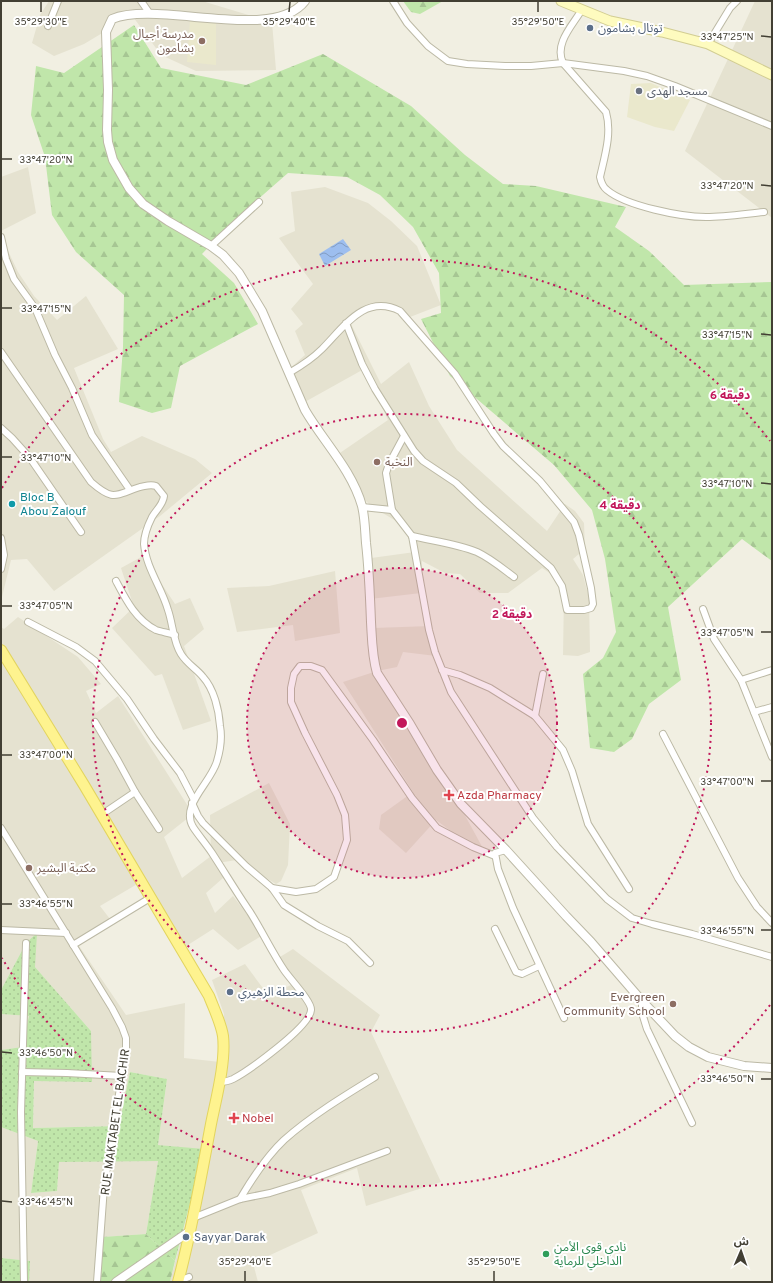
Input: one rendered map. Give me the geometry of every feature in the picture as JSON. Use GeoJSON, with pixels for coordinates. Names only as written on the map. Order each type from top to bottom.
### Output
{"type":"FeatureCollection","features":[{"type":"Feature","properties":{"kind":"main road"},"geometry":{"type":"LineString","coordinates":[[561,1],[581,11],[610,21],[708,44],[772,75]]}},
{"type":"Feature","properties":{"kind":"main road"},"geometry":{"type":"LineString","coordinates":[[1,650],[209,996],[216,1012],[223,1036],[223,1053],[219,1082],[190,1231],[182,1282]]}},
{"type":"Feature","properties":{"kind":"street"},"geometry":{"type":"LineString","coordinates":[[48,26],[58,1]]}},
{"type":"Feature","properties":{"kind":"street"},"geometry":{"type":"LineString","coordinates":[[141,1],[148,11]]}},
{"type":"Feature","properties":{"kind":"street"},"geometry":{"type":"LineString","coordinates":[[305,1],[292,12],[266,18],[203,17],[148,11],[132,12],[112,18],[106,32],[108,82],[107,117],[108,142],[114,160],[129,188],[143,204],[168,222],[211,246],[223,255],[248,288],[262,311],[305,410],[341,464],[362,507],[365,524],[372,643],[374,663],[377,673],[451,791],[461,804],[506,850],[591,942],[642,1001],[675,1036],[708,1058],[744,1066],[772,1068]]}},
{"type":"Feature","properties":{"kind":"street"},"geometry":{"type":"LineString","coordinates":[[393,1],[407,23],[428,46],[440,57],[448,61],[467,64],[505,66],[531,66],[563,63],[624,71],[647,76],[701,96],[772,126]]}},
{"type":"Feature","properties":{"kind":"street"},"geometry":{"type":"LineString","coordinates":[[708,44],[730,8],[737,1]]}},
{"type":"Feature","properties":{"kind":"street"},"geometry":{"type":"LineString","coordinates":[[581,11],[562,42],[560,53],[563,63],[606,112],[609,134],[600,176],[606,190],[639,206],[684,216],[716,217],[764,212]]}},
{"type":"Feature","properties":{"kind":"street"},"geometry":{"type":"LineString","coordinates":[[211,246],[259,202]]}},
{"type":"Feature","properties":{"kind":"street"},"geometry":{"type":"LineString","coordinates":[[1,237],[6,259],[14,279],[35,308],[54,355],[72,388],[92,435],[130,490]]}},
{"type":"Feature","properties":{"kind":"street"},"geometry":{"type":"LineString","coordinates":[[289,373],[321,350],[346,323],[368,307],[380,305],[392,307],[400,311],[454,374],[503,446],[540,481],[574,522],[579,535],[591,588],[593,604],[591,608],[584,610],[567,610],[562,586],[551,568],[456,483],[423,461],[404,436],[368,377],[346,323]]}},
{"type":"Feature","properties":{"kind":"street"},"geometry":{"type":"LineString","coordinates":[[1,352],[16,371],[91,482],[109,495],[120,495],[130,490],[153,485],[156,486],[164,496],[152,518],[144,543],[147,559],[168,608],[174,635],[181,654],[185,660],[204,678],[214,697],[220,727],[220,742],[217,762],[207,782],[193,801],[189,812],[189,820],[211,851],[284,970],[309,1003],[311,1010],[310,1016],[305,1022],[276,1049],[244,1073],[230,1081],[219,1082]]}},
{"type":"Feature","properties":{"kind":"street"},"geometry":{"type":"LineString","coordinates":[[1,428],[30,458],[81,532]]}},
{"type":"Feature","properties":{"kind":"street"},"geometry":{"type":"LineString","coordinates":[[404,436],[389,464],[386,473],[392,510],[412,536],[429,630],[442,670],[451,692],[533,818],[557,847],[607,899],[632,918],[772,957]]}},
{"type":"Feature","properties":{"kind":"street"},"geometry":{"type":"LineString","coordinates":[[362,507],[392,510]]}},
{"type":"Feature","properties":{"kind":"street"},"geometry":{"type":"LineString","coordinates":[[412,536],[462,547],[477,552],[514,576]]}},
{"type":"Feature","properties":{"kind":"street"},"geometry":{"type":"LineString","coordinates":[[1,538],[4,555],[1,569]]}},
{"type":"Feature","properties":{"kind":"street"},"geometry":{"type":"LineString","coordinates":[[116,581],[136,614],[157,630],[174,635]]}},
{"type":"Feature","properties":{"kind":"street"},"geometry":{"type":"LineString","coordinates":[[703,609],[714,639],[741,680],[771,753]]}},
{"type":"Feature","properties":{"kind":"street"},"geometry":{"type":"LineString","coordinates":[[28,622],[76,647],[95,661],[127,699],[154,739],[180,773],[198,816],[203,823],[246,866],[272,888],[284,905],[318,926],[348,941],[370,963]]}},
{"type":"Feature","properties":{"kind":"street"},"geometry":{"type":"LineString","coordinates":[[272,888],[296,892],[316,889],[334,877],[347,840],[345,815],[337,795],[304,733],[292,702],[291,688],[294,674],[300,666],[311,666],[322,670],[373,740],[412,798],[437,828],[495,856]]}},
{"type":"Feature","properties":{"kind":"street"},"geometry":{"type":"LineString","coordinates":[[442,670],[460,675],[490,688],[535,716],[563,750],[572,771],[588,824],[629,889]]}},
{"type":"Feature","properties":{"kind":"street"},"geometry":{"type":"LineString","coordinates":[[741,680],[772,670]]}},
{"type":"Feature","properties":{"kind":"street"},"geometry":{"type":"LineString","coordinates":[[535,716],[543,674]]}},
{"type":"Feature","properties":{"kind":"street"},"geometry":{"type":"LineString","coordinates":[[754,712],[772,707]]}},
{"type":"Feature","properties":{"kind":"street"},"geometry":{"type":"LineString","coordinates":[[95,722],[135,792],[159,829]]}},
{"type":"Feature","properties":{"kind":"street"},"geometry":{"type":"LineString","coordinates":[[663,734],[735,873],[757,907],[772,923]]}},
{"type":"Feature","properties":{"kind":"street"},"geometry":{"type":"LineString","coordinates":[[101,815],[135,792]]}},
{"type":"Feature","properties":{"kind":"street","name":"RUE MAKTABET EL BACHIR"},"geometry":{"type":"LineString","coordinates":[[1,828],[95,979],[122,1027],[126,1038],[126,1051],[104,1187],[97,1282]]}},
{"type":"Feature","properties":{"kind":"street"},"geometry":{"type":"LineString","coordinates":[[495,856],[495,853],[506,850]]}},
{"type":"Feature","properties":{"kind":"street"},"geometry":{"type":"LineString","coordinates":[[495,856],[498,869],[513,908],[564,1018]]}},
{"type":"Feature","properties":{"kind":"street"},"geometry":{"type":"LineString","coordinates":[[74,945],[150,898]]}},
{"type":"Feature","properties":{"kind":"street"},"geometry":{"type":"LineString","coordinates":[[495,928],[516,972],[522,974],[539,966]]}},
{"type":"Feature","properties":{"kind":"street"},"geometry":{"type":"LineString","coordinates":[[1,930],[66,933]]}},
{"type":"Feature","properties":{"kind":"street"},"geometry":{"type":"LineString","coordinates":[[24,1282],[21,1112],[26,943]]}},
{"type":"Feature","properties":{"kind":"street"},"geometry":{"type":"LineString","coordinates":[[642,1001],[642,1013],[647,1029],[692,1123]]}},
{"type":"Feature","properties":{"kind":"street"},"geometry":{"type":"LineString","coordinates":[[22,1072],[122,1076]]}},
{"type":"Feature","properties":{"kind":"street"},"geometry":{"type":"LineString","coordinates":[[240,1199],[260,1168],[284,1141],[340,1098],[375,1077]]}},
{"type":"Feature","properties":{"kind":"street"},"geometry":{"type":"LineString","coordinates":[[193,1218],[240,1199],[298,1184],[387,1151]]}},
{"type":"Feature","properties":{"kind":"street"},"geometry":{"type":"LineString","coordinates":[[116,1282],[190,1231]]}},
{"type":"Feature","properties":{"kind":"shaded area"},"geometry":{"type":"Polygon","coordinates":[[[49,1],[202,1],[272,22],[276,70],[196,71],[161,55],[128,10],[109,29],[84,44],[54,56],[32,43],[40,15],[49,1]]]}},
{"type":"Feature","properties":{"kind":"shaded area"},"geometry":{"type":"Polygon","coordinates":[[[755,1],[772,1],[772,218],[685,151],[755,1]]]}},
{"type":"Feature","properties":{"kind":"shaded area","name":"مدرسة أجيال بشامون"},"geometry":{"type":"Polygon","coordinates":[[[190,20],[216,21],[216,65],[187,62],[190,20]]]}},
{"type":"Feature","properties":{"kind":"shaded area"},"geometry":{"type":"Polygon","coordinates":[[[651,83],[690,100],[674,131],[655,127],[627,117],[631,84],[651,83]]]}},
{"type":"Feature","properties":{"kind":"shaded area"},"geometry":{"type":"Polygon","coordinates":[[[28,167],[36,213],[1,231],[1,177],[28,167]]]}},
{"type":"Feature","properties":{"kind":"shaded area"},"geometry":{"type":"Polygon","coordinates":[[[325,187],[368,203],[391,221],[417,246],[441,305],[410,317],[386,307],[372,309],[350,322],[381,384],[409,362],[429,406],[457,450],[547,531],[565,504],[575,511],[584,523],[585,549],[573,559],[583,575],[589,598],[590,652],[578,656],[563,655],[564,594],[562,581],[542,568],[508,593],[480,593],[460,574],[445,573],[422,561],[421,593],[370,599],[364,559],[415,552],[411,530],[371,506],[362,497],[334,457],[388,420],[364,369],[303,403],[287,371],[305,355],[295,331],[303,324],[291,309],[313,284],[279,238],[295,231],[291,192],[325,187]]]}},
{"type":"Feature","properties":{"kind":"shaded area"},"geometry":{"type":"Polygon","coordinates":[[[1,236],[18,272],[34,296],[57,320],[86,296],[118,349],[74,368],[103,439],[111,452],[142,436],[195,459],[212,473],[160,516],[54,591],[27,559],[11,560],[1,601],[1,236]]]}},
{"type":"Feature","properties":{"kind":"shaded area"},"geometry":{"type":"Polygon","coordinates":[[[143,556],[175,604],[190,598],[204,629],[184,646],[211,721],[183,730],[162,674],[155,676],[112,628],[134,607],[121,568],[143,556]]]}},
{"type":"Feature","properties":{"kind":"shaded area"},"geometry":{"type":"Polygon","coordinates":[[[335,571],[340,633],[295,641],[293,625],[237,632],[227,588],[269,586],[335,571]]]}},
{"type":"Feature","properties":{"kind":"shaded area"},"geometry":{"type":"Polygon","coordinates":[[[18,617],[78,657],[101,684],[86,691],[96,713],[118,696],[193,814],[164,837],[182,878],[211,856],[210,815],[269,783],[290,824],[288,865],[281,881],[276,884],[237,860],[217,863],[223,878],[206,893],[215,913],[233,896],[263,935],[238,950],[213,929],[180,950],[139,883],[100,906],[110,919],[77,943],[126,1015],[185,1003],[184,1058],[220,1062],[224,1014],[212,980],[245,964],[268,995],[291,985],[275,960],[293,949],[380,1015],[371,1032],[441,1182],[366,1206],[357,1168],[301,1190],[318,1233],[253,1263],[258,1282],[170,1282],[204,1150],[158,1145],[167,1079],[130,1072],[119,1126],[33,1128],[34,1081],[91,1031],[35,967],[26,943],[1,990],[1,627],[4,629],[18,617]]]}},
{"type":"Feature","properties":{"kind":"shaded area"},"geometry":{"type":"Polygon","coordinates":[[[431,626],[436,656],[403,652],[397,667],[377,671],[373,628],[431,626]]]}},
{"type":"Feature","properties":{"kind":"shaded area"},"geometry":{"type":"Polygon","coordinates":[[[377,671],[456,799],[485,852],[467,843],[436,820],[406,853],[379,829],[381,815],[413,792],[343,682],[377,671]]]}},
{"type":"Feature","properties":{"kind":"shaded area"},"geometry":{"type":"Polygon","coordinates":[[[1,1014],[29,1016],[22,1047],[1,1050],[1,1014]]]}},
{"type":"Feature","properties":{"kind":"shaded area"},"geometry":{"type":"Polygon","coordinates":[[[1,1127],[38,1141],[31,1193],[57,1191],[59,1161],[158,1161],[146,1234],[103,1237],[101,1282],[29,1282],[29,1261],[1,1258],[1,1127]]]}},
{"type":"Feature","properties":{"kind":"green space"},"geometry":{"type":"Polygon","coordinates":[[[403,1],[443,1],[420,14],[411,12],[403,1]]]}},
{"type":"Feature","properties":{"kind":"green space"},"geometry":{"type":"Polygon","coordinates":[[[134,25],[161,68],[246,85],[323,54],[411,106],[465,155],[503,184],[536,186],[626,207],[615,227],[649,251],[684,285],[772,282],[772,561],[742,539],[668,607],[681,680],[649,704],[632,739],[614,752],[590,748],[583,674],[603,658],[616,632],[605,559],[592,510],[554,465],[450,376],[421,319],[441,313],[439,273],[413,227],[380,195],[347,177],[288,173],[232,222],[202,254],[234,283],[258,324],[180,366],[171,408],[152,413],[119,402],[123,347],[124,295],[76,252],[52,215],[45,157],[31,115],[36,66],[64,73],[134,25]]]}},
{"type":"Feature","properties":{"kind":"green space"},"geometry":{"type":"Polygon","coordinates":[[[37,933],[35,967],[91,1031],[92,1082],[34,1081],[33,1128],[119,1126],[130,1072],[167,1079],[158,1145],[204,1149],[175,1261],[146,1234],[158,1161],[59,1162],[57,1191],[31,1193],[38,1141],[1,1127],[1,1050],[22,1047],[29,1016],[1,1014],[1,990],[26,943],[37,933]]]}},
{"type":"Feature","properties":{"kind":"green space"},"geometry":{"type":"Polygon","coordinates":[[[146,1234],[175,1261],[170,1282],[101,1282],[102,1237],[146,1234]]]}},
{"type":"Feature","properties":{"kind":"green space"},"geometry":{"type":"Polygon","coordinates":[[[1,1258],[30,1261],[29,1282],[1,1282],[1,1258]]]}},
{"type":"Feature","properties":{"kind":"water"},"geometry":{"type":"Polygon","coordinates":[[[343,239],[351,250],[325,266],[319,254],[343,239]]]}},
{"type":"Feature","properties":{"kind":"place","name":"توتال بشامون"},"geometry":{"type":"Point","coordinates":[590,28]}},
{"type":"Feature","properties":{"kind":"place","name":"مدرسة أجيال بشامون"},"geometry":{"type":"Point","coordinates":[202,41]}},
{"type":"Feature","properties":{"kind":"place","name":"مسجد الهدى"},"geometry":{"type":"Point","coordinates":[639,91]}},
{"type":"Feature","properties":{"kind":"place","name":"النخبة"},"geometry":{"type":"Point","coordinates":[377,462]}},
{"type":"Feature","properties":{"kind":"place","name":"Bloc B Abou Zalouf"},"geometry":{"type":"Point","coordinates":[12,504]}},
{"type":"Feature","properties":{"kind":"place","name":"Azda Pharmacy"},"geometry":{"type":"Point","coordinates":[449,795]}},
{"type":"Feature","properties":{"kind":"place","name":"مكتبة البشير"},"geometry":{"type":"Point","coordinates":[29,868]}},
{"type":"Feature","properties":{"kind":"place","name":"محطة الزهيري"},"geometry":{"type":"Point","coordinates":[230,992]}},
{"type":"Feature","properties":{"kind":"place","name":"Evergreen Community School"},"geometry":{"type":"Point","coordinates":[673,1004]}},
{"type":"Feature","properties":{"kind":"place","name":"Nobel"},"geometry":{"type":"Point","coordinates":[234,1118]}},
{"type":"Feature","properties":{"kind":"place","name":"Sayyar Darak"},"geometry":{"type":"Point","coordinates":[186,1237]}},
{"type":"Feature","properties":{"kind":"place","name":"نادي قوى الأمن الداخلي للرماية"},"geometry":{"type":"Point","coordinates":[546,1254]}}]}
